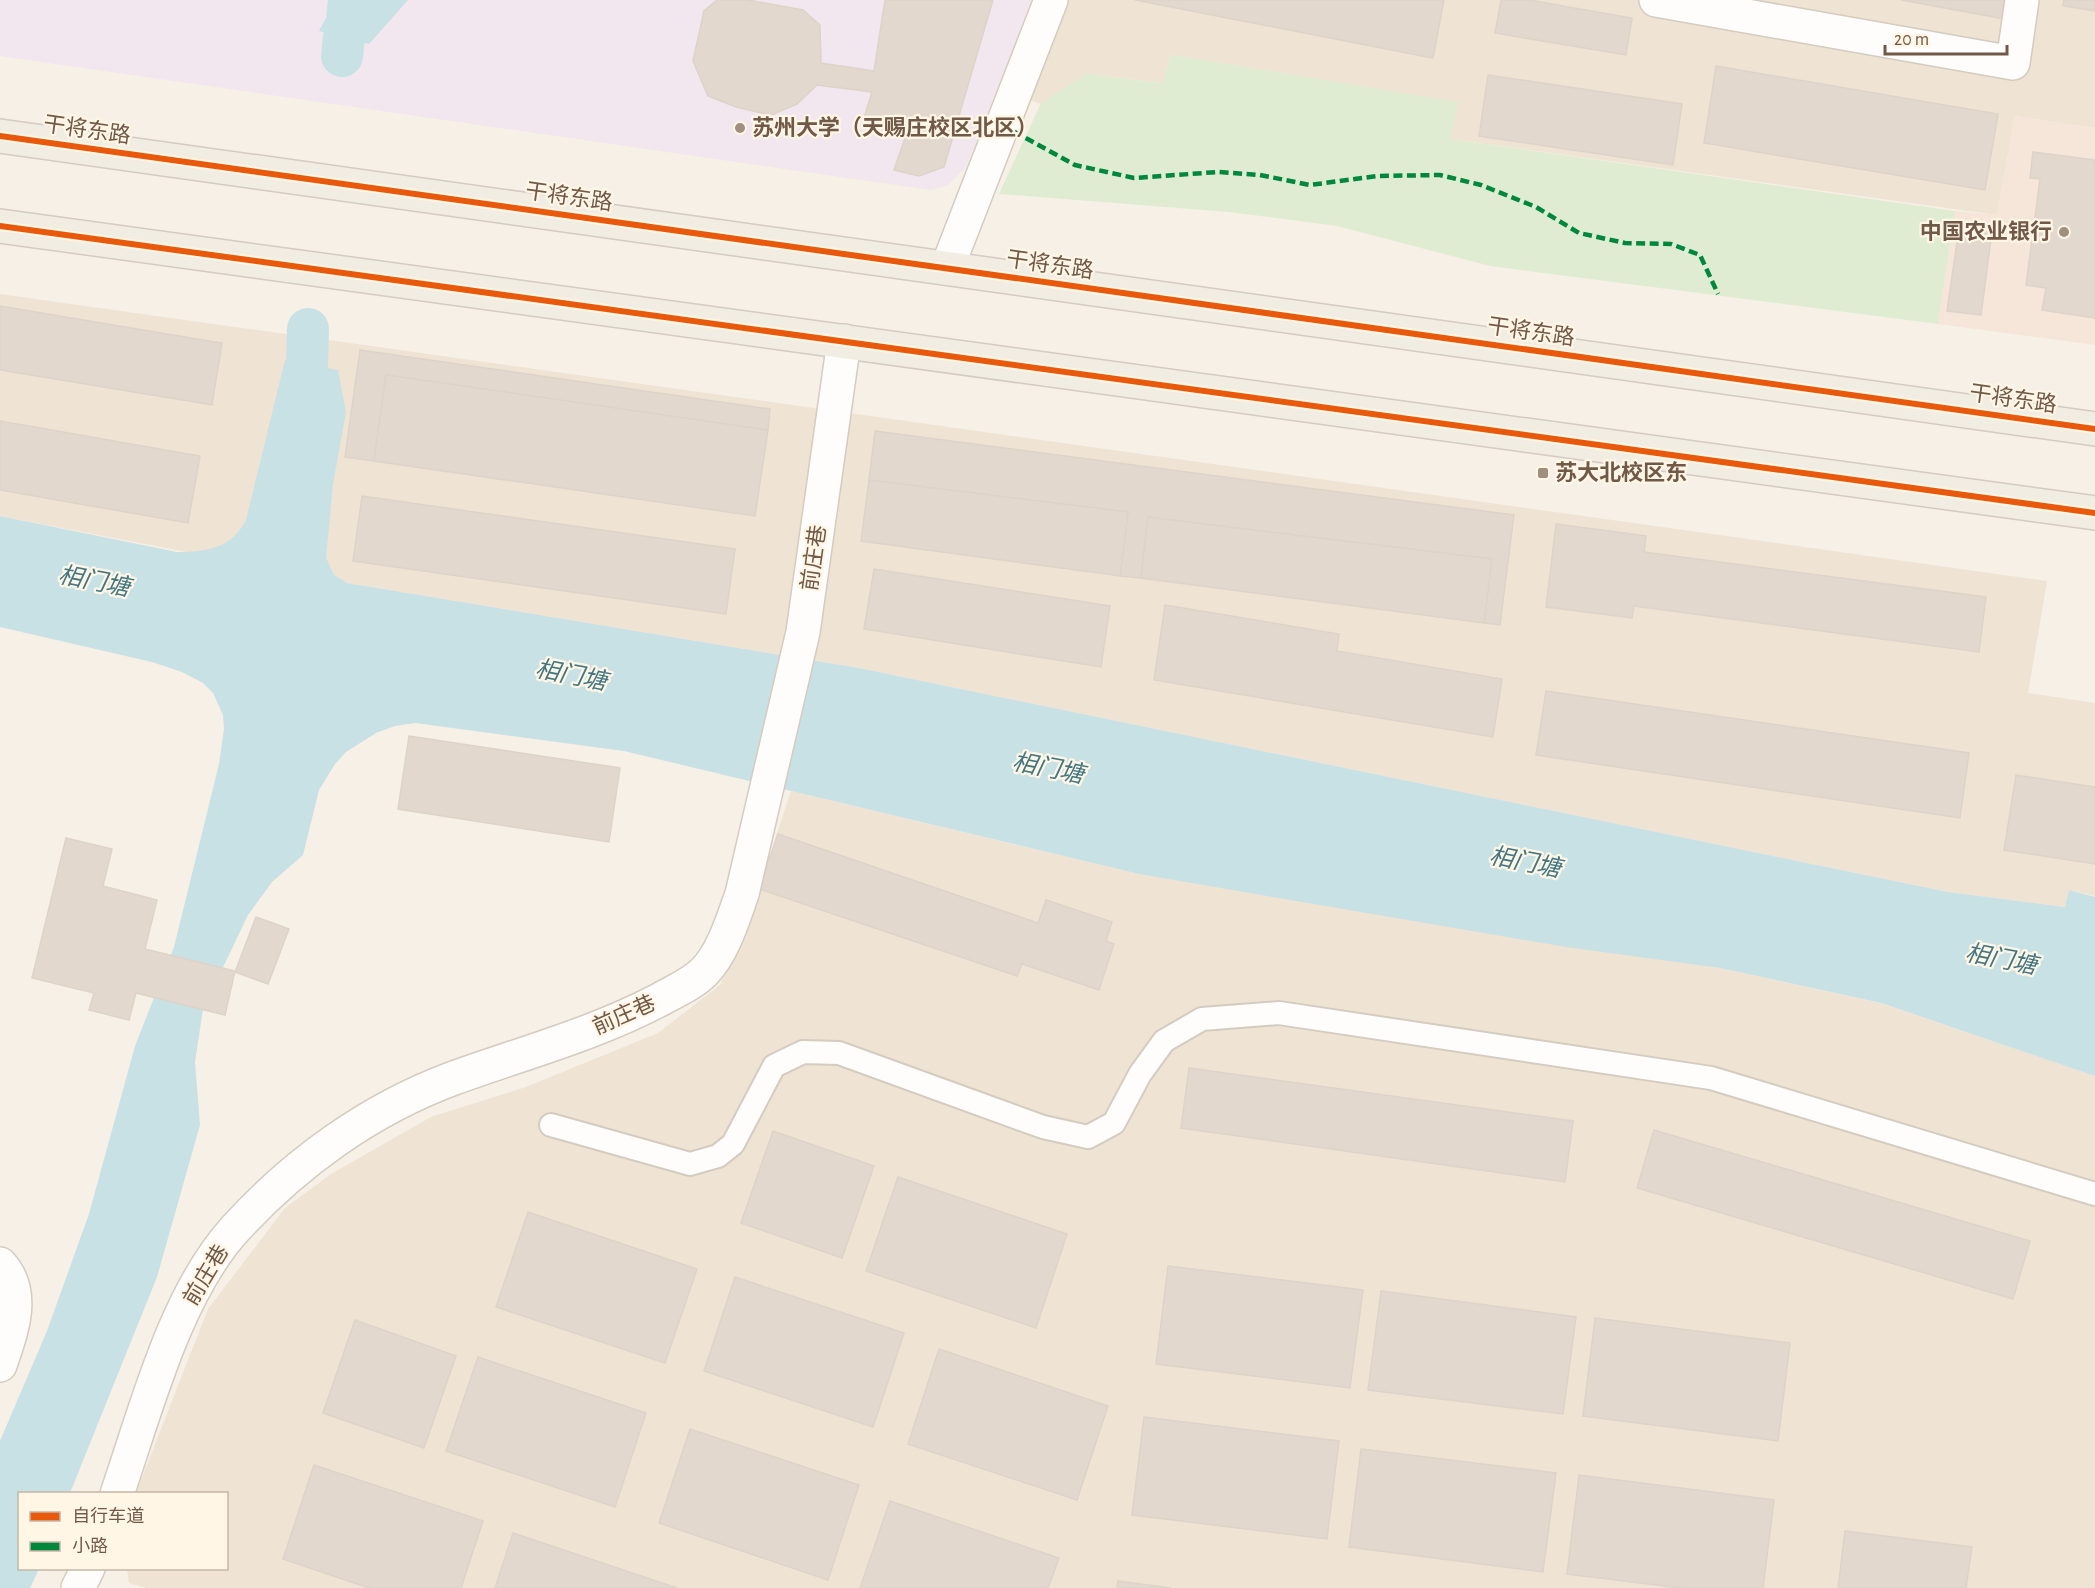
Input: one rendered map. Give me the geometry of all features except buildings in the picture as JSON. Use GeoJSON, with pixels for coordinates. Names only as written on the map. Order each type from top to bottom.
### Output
{"type":"FeatureCollection","features":[{"type":"Feature","properties":{"kind":"main road","name":"干将东路"},"geometry":{"type":"LineString","coordinates":[[0,136],[2095,429]]}},
{"type":"Feature","properties":{"kind":"main road"},"geometry":{"type":"LineString","coordinates":[[0,226],[2095,513]]}},
{"type":"Feature","properties":{"kind":"street"},"geometry":{"type":"LineString","coordinates":[[947,268],[1051,0]]}},
{"type":"Feature","properties":{"kind":"street"},"geometry":{"type":"LineString","coordinates":[[1656,0],[2013,63],[2022,0]]}},
{"type":"Feature","properties":{"kind":"street","name":"前庄巷"},"geometry":{"type":"LineString","coordinates":[[118,1492],[179,1322],[215,1256],[234,1230],[288,1177],[358,1125],[416,1094],[599,1027],[686,986],[705,972],[726,934],[742,894],[766,799],[803,632],[844,341]]}},
{"type":"Feature","properties":{"kind":"street"},"geometry":{"type":"LineString","coordinates":[[0,1264],[12,1283],[16,1315],[0,1365]]}},
{"type":"Feature","properties":{"kind":"street"},"geometry":{"type":"LineString","coordinates":[[78,1588],[87,1570]]}},
{"type":"Feature","properties":{"kind":"lane"},"geometry":{"type":"LineString","coordinates":[[551,1125],[690,1164],[718,1156],[733,1144],[774,1066],[803,1052],[839,1053],[1043,1127],[1088,1137],[1114,1123],[1140,1074],[1164,1041],[1202,1019],[1279,1013],[1711,1078],[2095,1194]]}},
{"type":"Feature","properties":{"kind":"shaded area","name":"苏州大学（天赐庄校区北区）"},"geometry":{"type":"Polygon","coordinates":[[[0,0],[1032,0],[966,167],[948,185],[931,190],[0,56],[0,0]]]}},
{"type":"Feature","properties":{"kind":"shaded area"},"geometry":{"type":"Polygon","coordinates":[[[1032,0],[2095,0],[2095,128],[2015,116],[1997,215],[1450,139],[1457,102],[1171,55],[1162,83],[1087,74],[1041,104],[999,89],[1032,0]]]}},
{"type":"Feature","properties":{"kind":"shaded area"},"geometry":{"type":"Polygon","coordinates":[[[2015,116],[2095,128],[2095,345],[1938,324],[1955,211],[1997,215],[2015,116]]]}},
{"type":"Feature","properties":{"kind":"shaded area"},"geometry":{"type":"Polygon","coordinates":[[[0,294],[2047,581],[2028,693],[2095,703],[2095,896],[2069,890],[2066,907],[1948,892],[859,668],[347,583],[0,516],[0,294]]]}},
{"type":"Feature","properties":{"kind":"shaded area"},"geometry":{"type":"Polygon","coordinates":[[[791,791],[1139,874],[1720,968],[1880,1003],[2095,1076],[2095,1588],[146,1588],[129,1583],[127,1570],[228,1570],[228,1492],[136,1492],[208,1309],[285,1208],[331,1174],[431,1117],[526,1087],[658,1033],[720,985],[743,936],[791,791]]]}},
{"type":"Feature","properties":{"kind":"green space"},"geometry":{"type":"Polygon","coordinates":[[[1171,55],[1458,102],[1450,139],[1955,211],[1938,324],[1490,266],[1337,226],[1229,212],[999,194],[1041,103],[1087,74],[1162,83],[1171,55]]]}},
{"type":"Feature","properties":{"kind":"water"},"geometry":{"type":"Polygon","coordinates":[[[328,0],[408,0],[369,44],[319,31],[326,18],[328,0]]]}},
{"type":"Feature","properties":{"kind":"water","name":"相门塘"},"geometry":{"type":"Polygon","coordinates":[[[285,360],[338,370],[346,412],[333,484],[326,558],[334,575],[347,583],[859,668],[1948,892],[2065,907],[2069,890],[2095,897],[2095,1076],[1881,1003],[1720,968],[1566,947],[1139,874],[624,751],[415,723],[395,726],[376,733],[346,752],[335,764],[319,790],[303,855],[272,882],[248,915],[203,1009],[195,1062],[200,1125],[157,1277],[70,1492],[18,1492],[18,1570],[39,1570],[30,1588],[0,1588],[0,1441],[47,1331],[89,1214],[135,1046],[174,947],[219,764],[224,729],[223,715],[213,693],[203,683],[182,672],[152,662],[0,627],[0,516],[177,552],[198,551],[218,546],[234,537],[246,520],[285,360]]]}},
{"type":"Feature","properties":{"kind":"waterway"},"geometry":{"type":"LineString","coordinates":[[342,56],[344,37]]}},
{"type":"Feature","properties":{"kind":"waterway"},"geometry":{"type":"LineString","coordinates":[[307,365],[308,329]]}},
{"type":"Feature","properties":{"kind":"marked path"},"geometry":{"type":"LineString","coordinates":[[1002,125],[1075,165],[1134,178],[1218,172],[1260,175],[1310,185],[1377,176],[1440,175],[1481,185],[1536,207],[1579,233],[1625,243],[1671,244],[1700,255],[1718,294]]}},
{"type":"Feature","properties":{"kind":"cycle path"},"geometry":{"type":"LineString","coordinates":[[0,136],[2095,429]]}},
{"type":"Feature","properties":{"kind":"cycle path"},"geometry":{"type":"LineString","coordinates":[[0,226],[2095,513]]}},
{"type":"Feature","properties":{"kind":"place","name":"苏州大学（天赐庄校区北区）"},"geometry":{"type":"Point","coordinates":[740,128]}},
{"type":"Feature","properties":{"kind":"place","name":"中国农业银行"},"geometry":{"type":"Point","coordinates":[2064,232]}},
{"type":"Feature","properties":{"kind":"place","name":"苏大北校区东"},"geometry":{"type":"Point","coordinates":[1543,473]}}]}
